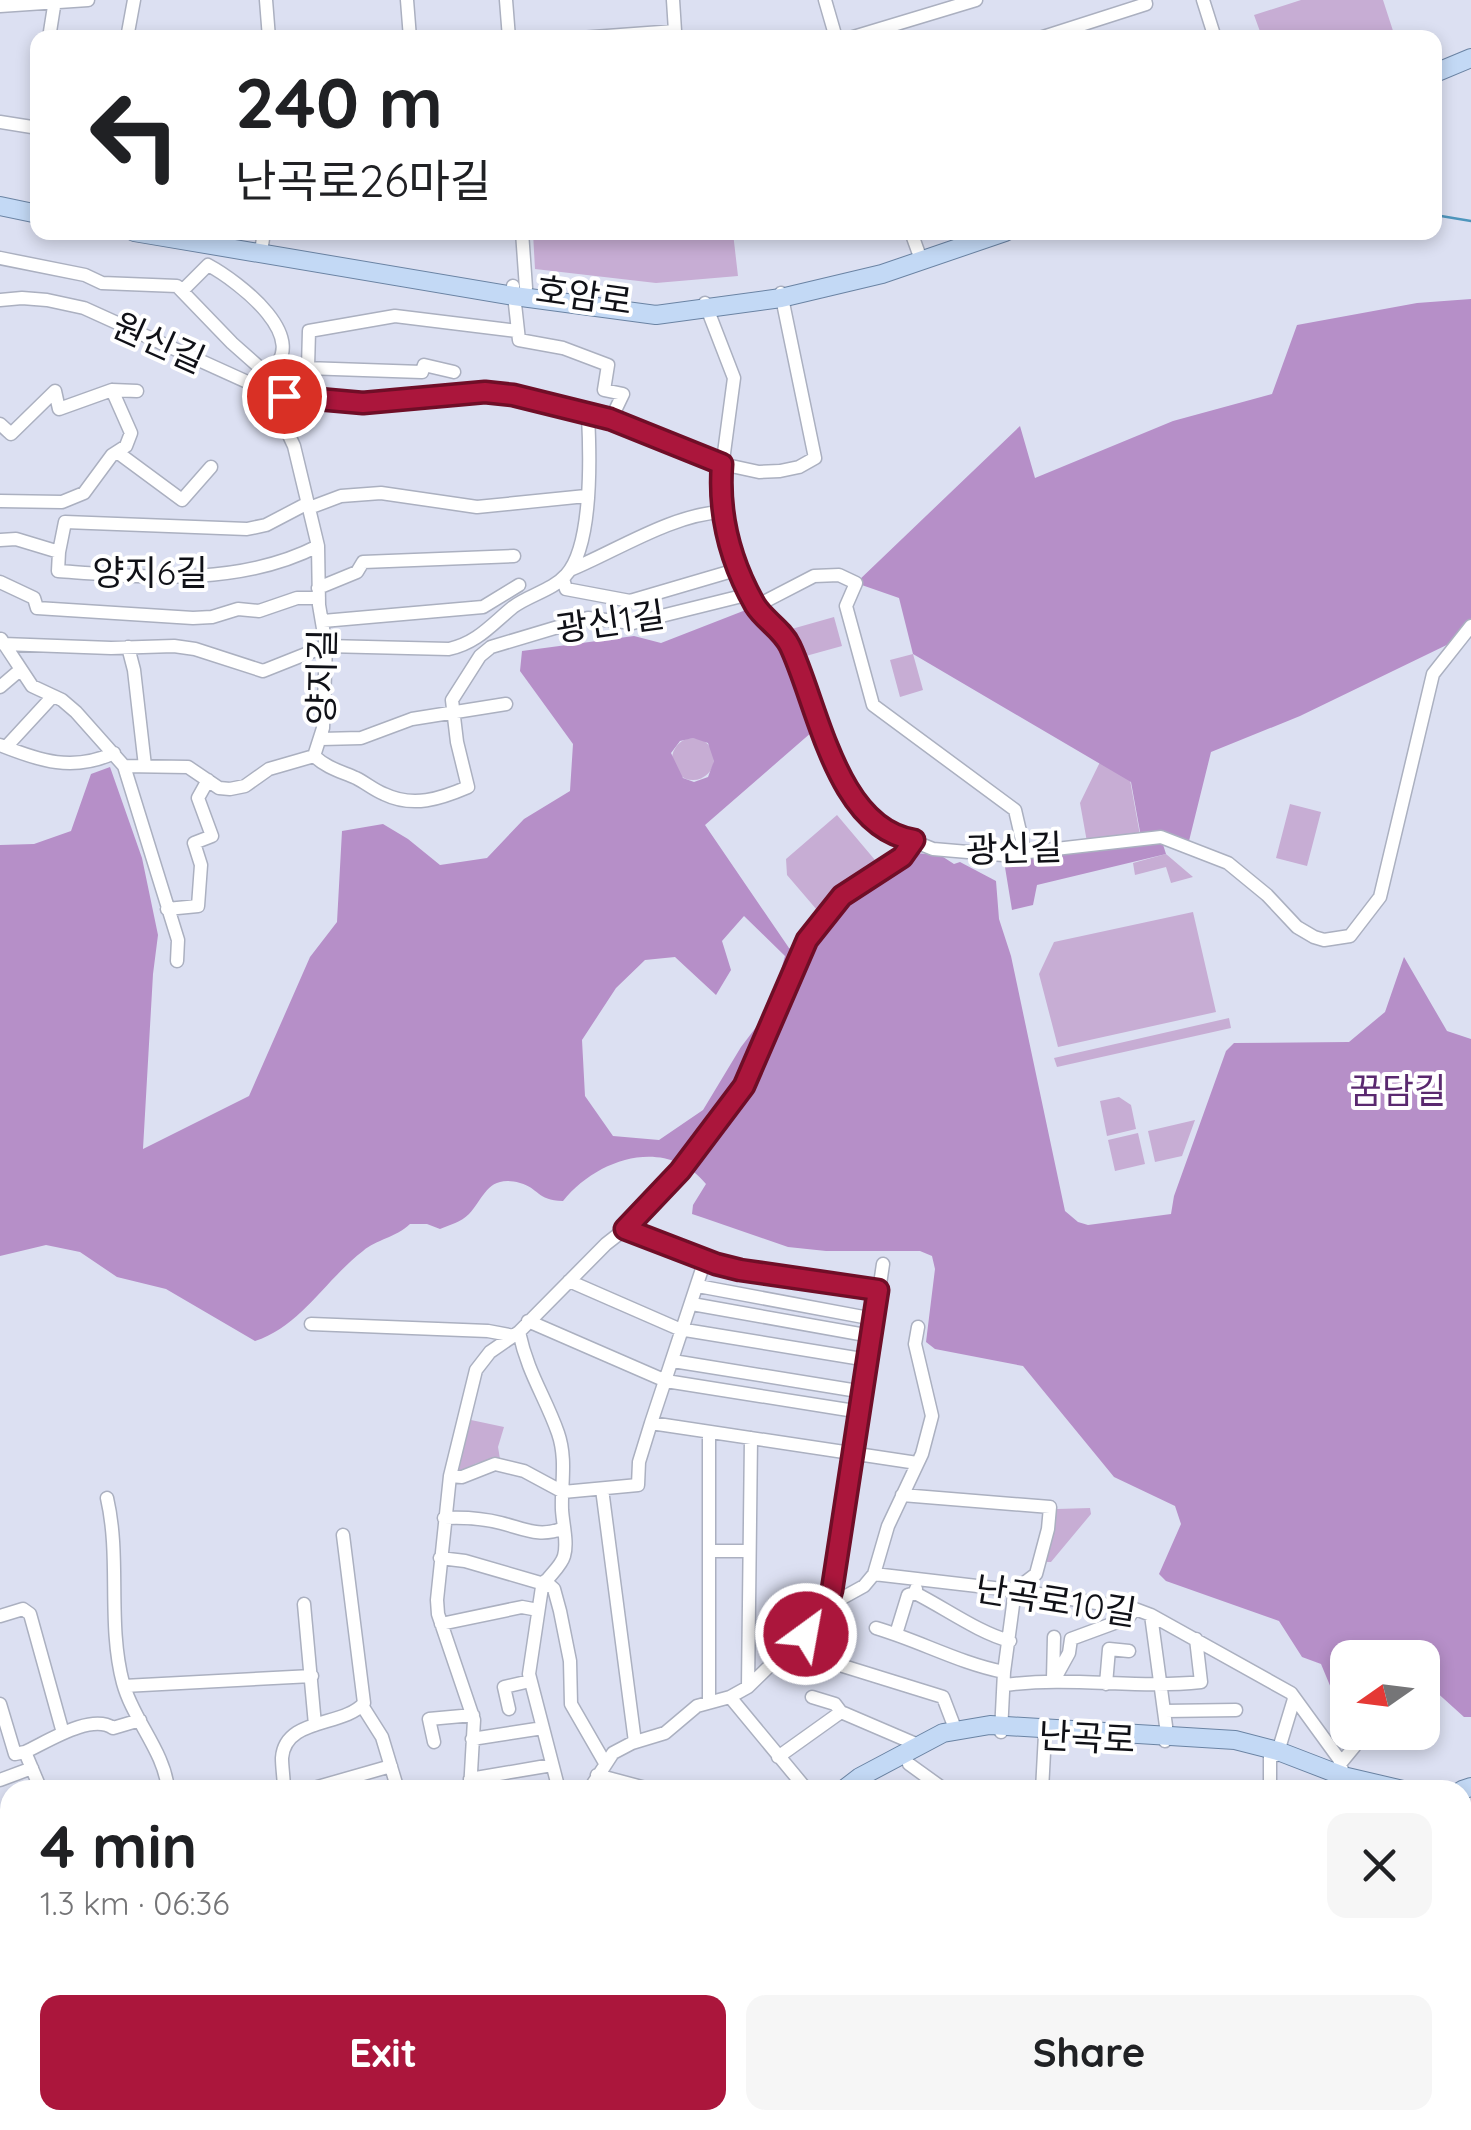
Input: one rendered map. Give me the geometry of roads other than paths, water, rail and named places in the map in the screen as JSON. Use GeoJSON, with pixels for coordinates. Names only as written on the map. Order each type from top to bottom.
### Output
{"type":"FeatureCollection","features":[{"type":"Feature","properties":{"kind":"main road"},"geometry":{"type":"LineString","coordinates":[[1442,66],[1471,56]]}},
{"type":"Feature","properties":{"kind":"main road"},"geometry":{"type":"LineString","coordinates":[[0,204],[30,210]]}},
{"type":"Feature","properties":{"kind":"main road"},"geometry":{"type":"LineString","coordinates":[[187,240],[517,290]]}},
{"type":"Feature","properties":{"kind":"main road","name":"호암로"},"geometry":{"type":"LineString","coordinates":[[268,240],[517,290],[706,307],[782,296],[960,240]]}},
{"type":"Feature","properties":{"kind":"main road"},"geometry":{"type":"LineString","coordinates":[[782,296],[882,274],[982,240]]}},
{"type":"Feature","properties":{"kind":"main road","name":"난곡로"},"geometry":{"type":"LineString","coordinates":[[878,1780],[938,1748],[1002,1729],[1165,1738]]}},
{"type":"Feature","properties":{"kind":"main road","name":"난곡로"},"geometry":{"type":"LineString","coordinates":[[860,1780],[918,1745],[956,1731],[1002,1729],[1165,1738],[1236,1748],[1274,1755],[1348,1780]]}},
{"type":"Feature","properties":{"kind":"street"},"geometry":{"type":"LineString","coordinates":[[0,6],[88,0]]}},
{"type":"Feature","properties":{"kind":"street"},"geometry":{"type":"LineString","coordinates":[[128,30],[134,0]]}},
{"type":"Feature","properties":{"kind":"street"},"geometry":{"type":"LineString","coordinates":[[266,0],[268,30]]}},
{"type":"Feature","properties":{"kind":"street"},"geometry":{"type":"LineString","coordinates":[[406,0],[409,30]]}},
{"type":"Feature","properties":{"kind":"street"},"geometry":{"type":"LineString","coordinates":[[506,0],[508,30]]}},
{"type":"Feature","properties":{"kind":"street"},"geometry":{"type":"LineString","coordinates":[[673,0],[675,30]]}},
{"type":"Feature","properties":{"kind":"street"},"geometry":{"type":"LineString","coordinates":[[825,0],[834,30]]}},
{"type":"Feature","properties":{"kind":"street"},"geometry":{"type":"LineString","coordinates":[[877,30],[976,0]]}},
{"type":"Feature","properties":{"kind":"street"},"geometry":{"type":"LineString","coordinates":[[1065,30],[1146,4],[1145,0]]}},
{"type":"Feature","properties":{"kind":"street"},"geometry":{"type":"LineString","coordinates":[[1203,0],[1212,30]]}},
{"type":"Feature","properties":{"kind":"street"},"geometry":{"type":"LineString","coordinates":[[51,30],[55,1]]}},
{"type":"Feature","properties":{"kind":"street"},"geometry":{"type":"LineString","coordinates":[[0,122],[30,124]]}},
{"type":"Feature","properties":{"kind":"street"},"geometry":{"type":"LineString","coordinates":[[521,240],[517,290],[519,340],[552,344],[608,365],[604,390],[622,394],[610,419]]}},
{"type":"Feature","properties":{"kind":"street"},"geometry":{"type":"LineString","coordinates":[[915,240],[920,254]]}},
{"type":"Feature","properties":{"kind":"street"},"geometry":{"type":"LineString","coordinates":[[0,258],[102,282],[177,286],[271,370],[288,397]]}},
{"type":"Feature","properties":{"kind":"street"},"geometry":{"type":"LineString","coordinates":[[182,291],[208,265],[254,298],[281,332],[283,350],[271,370]]}},
{"type":"Feature","properties":{"kind":"street","name":"원신길"},"geometry":{"type":"LineString","coordinates":[[0,300],[34,299],[84,308],[288,397],[363,403],[485,392],[513,395],[610,419],[722,464],[759,472],[799,467],[815,458],[782,296]]}},
{"type":"Feature","properties":{"kind":"street","name":"광신길"},"geometry":{"type":"LineString","coordinates":[[706,307],[734,378],[722,464],[724,534],[753,600],[787,640],[834,762],[853,796],[884,828],[934,849],[1025,853],[1161,837],[1228,863],[1267,895],[1297,928],[1314,937],[1324,940],[1350,936],[1370,913],[1384,885],[1432,674],[1471,626]]}},
{"type":"Feature","properties":{"kind":"street"},"geometry":{"type":"LineString","coordinates":[[308,366],[310,331],[357,321],[396,316],[517,331]]}},
{"type":"Feature","properties":{"kind":"street"},"geometry":{"type":"LineString","coordinates":[[271,370],[308,366],[422,372],[424,365],[454,372]]}},
{"type":"Feature","properties":{"kind":"street"},"geometry":{"type":"LineString","coordinates":[[0,424],[12,434],[55,390],[59,409],[112,390],[137,392]]}},
{"type":"Feature","properties":{"kind":"street"},"geometry":{"type":"LineString","coordinates":[[0,501],[62,502],[84,493],[91,480],[126,446],[131,433],[112,390]]}},
{"type":"Feature","properties":{"kind":"street","name":"양지길"},"geometry":{"type":"LineString","coordinates":[[124,766],[188,766],[219,788],[230,790],[245,786],[268,769],[314,756],[321,739],[326,646],[318,593],[318,546],[287,431],[288,397]]}},
{"type":"Feature","properties":{"kind":"street"},"geometry":{"type":"LineString","coordinates":[[588,415],[590,454],[582,542],[567,575],[566,589],[630,601],[739,569]]}},
{"type":"Feature","properties":{"kind":"street"},"geometry":{"type":"LineString","coordinates":[[117,452],[182,500],[211,467]]}},
{"type":"Feature","properties":{"kind":"street"},"geometry":{"type":"LineString","coordinates":[[59,552],[66,522],[248,529],[341,496],[380,494],[477,508],[586,496]]}},
{"type":"Feature","properties":{"kind":"street"},"geometry":{"type":"LineString","coordinates":[[2,640],[195,649],[263,671],[326,646],[449,649],[482,635],[519,602],[641,537],[705,513],[722,512]]}},
{"type":"Feature","properties":{"kind":"street","name":"양지6길"},"geometry":{"type":"LineString","coordinates":[[0,540],[16,539],[59,552],[58,571],[174,577],[263,569],[318,546]]}},
{"type":"Feature","properties":{"kind":"street"},"geometry":{"type":"LineString","coordinates":[[0,582],[34,598],[37,608],[212,618],[238,609],[259,611],[318,593],[357,572],[362,562],[514,556]]}},
{"type":"Feature","properties":{"kind":"street"},"geometry":{"type":"LineString","coordinates":[[753,600],[814,576],[838,574],[856,583],[846,604],[873,704],[1014,810],[1025,853]]}},
{"type":"Feature","properties":{"kind":"street"},"geometry":{"type":"LineString","coordinates":[[323,621],[483,608],[518,585]]}},
{"type":"Feature","properties":{"kind":"street","name":"광신1길"},"geometry":{"type":"LineString","coordinates":[[456,714],[452,700],[480,656],[491,647],[588,618],[633,623],[753,600]]}},
{"type":"Feature","properties":{"kind":"street"},"geometry":{"type":"LineString","coordinates":[[2,640],[32,686],[76,712],[124,766],[178,940],[177,960]]}},
{"type":"Feature","properties":{"kind":"street"},"geometry":{"type":"LineString","coordinates":[[128,647],[145,766]]}},
{"type":"Feature","properties":{"kind":"street"},"geometry":{"type":"LineString","coordinates":[[0,687],[20,670]]}},
{"type":"Feature","properties":{"kind":"street"},"geometry":{"type":"LineString","coordinates":[[53,696],[3,746],[36,760],[71,766],[114,753]]}},
{"type":"Feature","properties":{"kind":"street"},"geometry":{"type":"LineString","coordinates":[[321,739],[361,738],[412,719],[506,704]]}},
{"type":"Feature","properties":{"kind":"street"},"geometry":{"type":"LineString","coordinates":[[314,756],[325,766],[359,779],[389,797],[403,801],[434,800],[468,787],[457,742],[456,714]]}},
{"type":"Feature","properties":{"kind":"street"},"geometry":{"type":"LineString","coordinates":[[167,909],[198,906],[201,864],[194,843],[212,836],[198,798],[208,780]]}},
{"type":"Feature","properties":{"kind":"street"},"geometry":{"type":"LineString","coordinates":[[470,1780],[473,1716],[441,1624],[437,1600],[450,1476],[476,1370],[490,1352],[520,1330],[625,1229],[684,1166],[744,1086],[807,940],[842,896],[902,857],[914,840]]}},
{"type":"Feature","properties":{"kind":"street"},"geometry":{"type":"LineString","coordinates":[[625,1229],[740,1270],[878,1290]]}},
{"type":"Feature","properties":{"kind":"street"},"geometry":{"type":"LineString","coordinates":[[450,1476],[462,1476],[495,1464],[524,1472],[564,1492],[638,1486],[639,1462],[705,1260]]}},
{"type":"Feature","properties":{"kind":"street"},"geometry":{"type":"LineString","coordinates":[[826,1611],[855,1454],[883,1264]]}},
{"type":"Feature","properties":{"kind":"street"},"geometry":{"type":"LineString","coordinates":[[569,1280],[684,1330],[868,1360]]}},
{"type":"Feature","properties":{"kind":"street"},"geometry":{"type":"LineString","coordinates":[[698,1286],[874,1319]]}},
{"type":"Feature","properties":{"kind":"street"},"geometry":{"type":"LineString","coordinates":[[692,1304],[871,1336]]}},
{"type":"Feature","properties":{"kind":"street"},"geometry":{"type":"LineString","coordinates":[[311,1324],[520,1330],[666,1381],[861,1412]]}},
{"type":"Feature","properties":{"kind":"street"},"geometry":{"type":"LineString","coordinates":[[595,1780],[613,1753],[665,1733],[697,1706],[730,1697],[748,1687],[826,1611],[874,1574],[888,1526],[917,1464],[932,1416],[915,1344],[918,1327]]}},
{"type":"Feature","properties":{"kind":"street"},"geometry":{"type":"LineString","coordinates":[[520,1330],[528,1369],[558,1434],[564,1492],[566,1553],[545,1582],[530,1656],[530,1681],[556,1780]]}},
{"type":"Feature","properties":{"kind":"street"},"geometry":{"type":"LineString","coordinates":[[673,1362],[864,1392]]}},
{"type":"Feature","properties":{"kind":"street"},"geometry":{"type":"LineString","coordinates":[[651,1423],[917,1464]]}},
{"type":"Feature","properties":{"kind":"street"},"geometry":{"type":"LineString","coordinates":[[709,1432],[709,1701]]}},
{"type":"Feature","properties":{"kind":"street"},"geometry":{"type":"LineString","coordinates":[[748,1687],[751,1438]]}},
{"type":"Feature","properties":{"kind":"street"},"geometry":{"type":"LineString","coordinates":[[602,1489],[635,1742]]}},
{"type":"Feature","properties":{"kind":"street"},"geometry":{"type":"LineString","coordinates":[[902,1494],[1050,1507],[1036,1574],[1015,1590],[1002,1729]]}},
{"type":"Feature","properties":{"kind":"street"},"geometry":{"type":"LineString","coordinates":[[107,1498],[112,1518],[112,1596],[124,1686],[168,1780]]}},
{"type":"Feature","properties":{"kind":"street"},"geometry":{"type":"LineString","coordinates":[[444,1518],[497,1522],[527,1533],[564,1528]]}},
{"type":"Feature","properties":{"kind":"street"},"geometry":{"type":"LineString","coordinates":[[342,1535],[363,1707],[382,1737],[395,1780]]}},
{"type":"Feature","properties":{"kind":"street"},"geometry":{"type":"LineString","coordinates":[[710,1551],[749,1551]]}},
{"type":"Feature","properties":{"kind":"street"},"geometry":{"type":"LineString","coordinates":[[440,1558],[545,1582],[554,1588],[570,1661],[571,1704],[601,1769],[628,1780]]}},
{"type":"Feature","properties":{"kind":"street","name":"난곡로10길"},"geometry":{"type":"LineString","coordinates":[[874,1574],[1015,1590],[1135,1609],[1151,1615],[1270,1679],[1294,1698],[1350,1780]]}},
{"type":"Feature","properties":{"kind":"street"},"geometry":{"type":"LineString","coordinates":[[915,1594],[920,1579]]}},
{"type":"Feature","properties":{"kind":"street"},"geometry":{"type":"LineString","coordinates":[[896,1634],[908,1595],[915,1594],[972,1622],[987,1635],[1010,1641]]}},
{"type":"Feature","properties":{"kind":"street"},"geometry":{"type":"LineString","coordinates":[[304,1604],[315,1725]]}},
{"type":"Feature","properties":{"kind":"street"},"geometry":{"type":"LineString","coordinates":[[441,1624],[522,1607],[538,1610]]}},
{"type":"Feature","properties":{"kind":"street"},"geometry":{"type":"LineString","coordinates":[[1053,1682],[1070,1652],[1071,1638],[1128,1618],[1135,1609]]}},
{"type":"Feature","properties":{"kind":"street"},"geometry":{"type":"LineString","coordinates":[[0,1616],[24,1610],[30,1614],[63,1732]]}},
{"type":"Feature","properties":{"kind":"street"},"geometry":{"type":"LineString","coordinates":[[1151,1615],[1165,1738]]}},
{"type":"Feature","properties":{"kind":"street"},"geometry":{"type":"LineString","coordinates":[[876,1628],[1004,1679],[1160,1686],[1201,1682],[1196,1639]]}},
{"type":"Feature","properties":{"kind":"street"},"geometry":{"type":"LineString","coordinates":[[1053,1682],[1054,1637]]}},
{"type":"Feature","properties":{"kind":"street"},"geometry":{"type":"LineString","coordinates":[[1106,1684],[1109,1649],[1129,1651]]}},
{"type":"Feature","properties":{"kind":"street"},"geometry":{"type":"LineString","coordinates":[[844,1666],[943,1696],[956,1731]]}},
{"type":"Feature","properties":{"kind":"street"},"geometry":{"type":"LineString","coordinates":[[124,1686],[312,1676]]}},
{"type":"Feature","properties":{"kind":"street"},"geometry":{"type":"LineString","coordinates":[[509,1710],[504,1687],[530,1681]]}},
{"type":"Feature","properties":{"kind":"street"},"geometry":{"type":"LineString","coordinates":[[730,1697],[798,1780]]}},
{"type":"Feature","properties":{"kind":"street"},"geometry":{"type":"LineString","coordinates":[[812,1698],[835,1704],[841,1712],[918,1745]]}},
{"type":"Feature","properties":{"kind":"street"},"geometry":{"type":"LineString","coordinates":[[1271,1780],[1274,1755],[1294,1698]]}},
{"type":"Feature","properties":{"kind":"street"},"geometry":{"type":"LineString","coordinates":[[0,1704],[6,1745],[15,1754],[63,1732],[99,1722],[112,1728],[140,1720]]}},
{"type":"Feature","properties":{"kind":"street"},"geometry":{"type":"LineString","coordinates":[[283,1780],[282,1756],[295,1734],[363,1707]]}},
{"type":"Feature","properties":{"kind":"street"},"geometry":{"type":"LineString","coordinates":[[1164,1711],[1236,1710]]}},
{"type":"Feature","properties":{"kind":"street"},"geometry":{"type":"LineString","coordinates":[[778,1756],[841,1712]]}},
{"type":"Feature","properties":{"kind":"street"},"geometry":{"type":"LineString","coordinates":[[434,1742],[429,1719],[473,1716]]}},
{"type":"Feature","properties":{"kind":"street"},"geometry":{"type":"LineString","coordinates":[[472,1739],[543,1728]]}},
{"type":"Feature","properties":{"kind":"street"},"geometry":{"type":"LineString","coordinates":[[1043,1780],[1045,1734]]}},
{"type":"Feature","properties":{"kind":"street"},"geometry":{"type":"LineString","coordinates":[[1351,1780],[1354,1750]]}},
{"type":"Feature","properties":{"kind":"street"},"geometry":{"type":"LineString","coordinates":[[26,1752],[37,1780]]}},
{"type":"Feature","properties":{"kind":"street"},"geometry":{"type":"LineString","coordinates":[[490,1780],[552,1764]]}},
{"type":"Feature","properties":{"kind":"street"},"geometry":{"type":"LineString","coordinates":[[909,1764],[931,1780]]}},
{"type":"Feature","properties":{"kind":"street"},"geometry":{"type":"LineString","coordinates":[[342,1780],[391,1766]]}},
{"type":"Feature","properties":{"kind":"street"},"geometry":{"type":"LineString","coordinates":[[0,1780],[32,1768]]}},
{"type":"Feature","properties":{"kind":"street"},"geometry":{"type":"LineString","coordinates":[[488,2130],[506,2130]]}},
{"type":"Feature","properties":{"kind":"waterway"},"geometry":{"type":"LineString","coordinates":[[1442,216],[1471,221]]}},
{"type":"Feature","properties":{"kind":"park label","name":"꿈담길"},"geometry":{"type":"Point","coordinates":[1398,1090]}}]}
